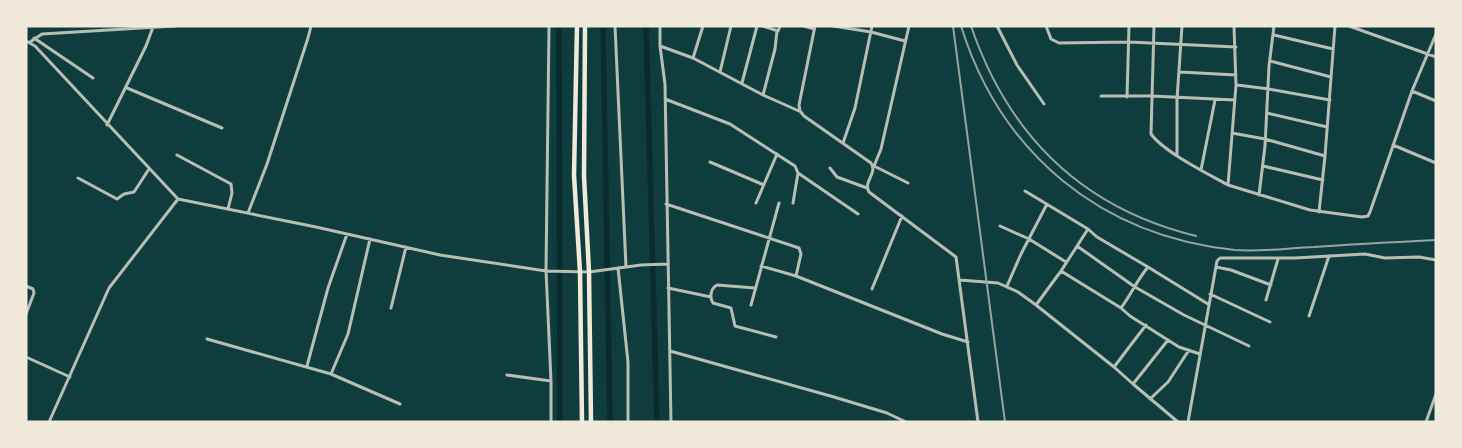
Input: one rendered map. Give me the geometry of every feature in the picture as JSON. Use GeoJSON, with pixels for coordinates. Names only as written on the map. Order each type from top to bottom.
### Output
{"type":"FeatureCollection","features":[{"type":"Feature","properties":{"kind":"main road"},"geometry":{"type":"LineString","coordinates":[[577,26],[574,175],[580,272],[582,422]]}},
{"type":"Feature","properties":{"kind":"main road"},"geometry":{"type":"LineString","coordinates":[[585,26],[584,176],[589,272],[591,422]]}},
{"type":"Feature","properties":{"kind":"street"},"geometry":{"type":"LineString","coordinates":[[175,26],[130,27],[42,34],[28,42],[178,198],[440,255],[546,271],[589,272],[641,265],[667,264]]}},
{"type":"Feature","properties":{"kind":"street"},"geometry":{"type":"LineString","coordinates":[[248,213],[267,164],[311,26]]}},
{"type":"Feature","properties":{"kind":"street"},"geometry":{"type":"LineString","coordinates":[[549,26],[546,271],[551,422]]}},
{"type":"Feature","properties":{"kind":"street"},"geometry":{"type":"LineString","coordinates":[[615,26],[626,267]]}},
{"type":"Feature","properties":{"kind":"street"},"geometry":{"type":"LineString","coordinates":[[660,26],[665,99],[671,422]]}},
{"type":"Feature","properties":{"kind":"street"},"geometry":{"type":"LineString","coordinates":[[693,58],[703,26]]}},
{"type":"Feature","properties":{"kind":"street"},"geometry":{"type":"LineString","coordinates":[[720,72],[731,26]]}},
{"type":"Feature","properties":{"kind":"street"},"geometry":{"type":"LineString","coordinates":[[742,83],[756,26]]}},
{"type":"Feature","properties":{"kind":"street"},"geometry":{"type":"LineString","coordinates":[[763,26],[776,31]]}},
{"type":"Feature","properties":{"kind":"street"},"geometry":{"type":"LineString","coordinates":[[776,31],[779,31],[780,26]]}},
{"type":"Feature","properties":{"kind":"street"},"geometry":{"type":"LineString","coordinates":[[800,111],[799,105],[814,28],[804,26]]}},
{"type":"Feature","properties":{"kind":"street"},"geometry":{"type":"LineString","coordinates":[[833,26],[871,32],[905,41]]}},
{"type":"Feature","properties":{"kind":"street"},"geometry":{"type":"LineString","coordinates":[[843,143],[855,108],[872,26]]}},
{"type":"Feature","properties":{"kind":"street"},"geometry":{"type":"LineString","coordinates":[[867,188],[881,149],[909,26]]}},
{"type":"Feature","properties":{"kind":"street"},"geometry":{"type":"LineString","coordinates":[[997,26],[1017,65],[1044,104]]}},
{"type":"Feature","properties":{"kind":"street"},"geometry":{"type":"LineString","coordinates":[[1046,26],[1051,39],[1055,42],[1129,42],[1236,47]]}},
{"type":"Feature","properties":{"kind":"street"},"geometry":{"type":"LineString","coordinates":[[1127,97],[1129,26]]}},
{"type":"Feature","properties":{"kind":"street"},"geometry":{"type":"LineString","coordinates":[[1154,26],[1151,134],[1155,139],[1168,150],[1228,185],[1319,212],[1362,217],[1368,216],[1412,91],[1436,34]]}},
{"type":"Feature","properties":{"kind":"street"},"geometry":{"type":"LineString","coordinates":[[1177,154],[1182,26]]}},
{"type":"Feature","properties":{"kind":"street"},"geometry":{"type":"LineString","coordinates":[[1228,185],[1236,85],[1234,26]]}},
{"type":"Feature","properties":{"kind":"street"},"geometry":{"type":"LineString","coordinates":[[1259,195],[1274,26]]}},
{"type":"Feature","properties":{"kind":"street"},"geometry":{"type":"LineString","coordinates":[[1319,212],[1328,128],[1335,26]]}},
{"type":"Feature","properties":{"kind":"street"},"geometry":{"type":"LineString","coordinates":[[1349,26],[1436,56]]}},
{"type":"Feature","properties":{"kind":"street"},"geometry":{"type":"LineString","coordinates":[[1363,31],[1364,26]]}},
{"type":"Feature","properties":{"kind":"street"},"geometry":{"type":"LineString","coordinates":[[107,125],[127,88],[153,27]]}},
{"type":"Feature","properties":{"kind":"street"},"geometry":{"type":"LineString","coordinates":[[763,95],[776,49],[776,31]]}},
{"type":"Feature","properties":{"kind":"street"},"geometry":{"type":"LineString","coordinates":[[1274,35],[1333,49]]}},
{"type":"Feature","properties":{"kind":"street"},"geometry":{"type":"LineString","coordinates":[[34,38],[94,78]]}},
{"type":"Feature","properties":{"kind":"street"},"geometry":{"type":"LineString","coordinates":[[660,46],[693,58],[763,95],[800,111],[804,116],[871,162],[874,166],[908,183]]}},
{"type":"Feature","properties":{"kind":"street"},"geometry":{"type":"LineString","coordinates":[[1270,61],[1331,77]]}},
{"type":"Feature","properties":{"kind":"street"},"geometry":{"type":"LineString","coordinates":[[1180,72],[1236,75]]}},
{"type":"Feature","properties":{"kind":"street"},"geometry":{"type":"LineString","coordinates":[[1236,85],[1269,88],[1330,100]]}},
{"type":"Feature","properties":{"kind":"street"},"geometry":{"type":"LineString","coordinates":[[127,88],[222,128]]}},
{"type":"Feature","properties":{"kind":"street"},"geometry":{"type":"LineString","coordinates":[[1412,91],[1436,101]]}},
{"type":"Feature","properties":{"kind":"street"},"geometry":{"type":"LineString","coordinates":[[1101,96],[1152,96],[1178,99],[1235,100]]}},
{"type":"Feature","properties":{"kind":"street"},"geometry":{"type":"LineString","coordinates":[[665,99],[730,124],[795,166],[798,173],[794,203]]}},
{"type":"Feature","properties":{"kind":"street"},"geometry":{"type":"LineString","coordinates":[[1201,170],[1215,100]]}},
{"type":"Feature","properties":{"kind":"street"},"geometry":{"type":"LineString","coordinates":[[1267,112],[1328,128]]}},
{"type":"Feature","properties":{"kind":"street"},"geometry":{"type":"LineString","coordinates":[[1232,133],[1265,139],[1325,156]]}},
{"type":"Feature","properties":{"kind":"street"},"geometry":{"type":"LineString","coordinates":[[1393,145],[1436,163]]}},
{"type":"Feature","properties":{"kind":"street"},"geometry":{"type":"LineString","coordinates":[[177,154],[231,184],[232,193],[228,209]]}},
{"type":"Feature","properties":{"kind":"street"},"geometry":{"type":"LineString","coordinates":[[756,203],[777,154]]}},
{"type":"Feature","properties":{"kind":"street"},"geometry":{"type":"LineString","coordinates":[[710,162],[764,185]]}},
{"type":"Feature","properties":{"kind":"street"},"geometry":{"type":"LineString","coordinates":[[1263,166],[1322,180]]}},
{"type":"Feature","properties":{"kind":"street"},"geometry":{"type":"LineString","coordinates":[[830,168],[837,177],[867,188],[869,192],[956,256],[978,422]]}},
{"type":"Feature","properties":{"kind":"street"},"geometry":{"type":"LineString","coordinates":[[78,178],[117,199],[124,194],[134,192],[149,169]]}},
{"type":"Feature","properties":{"kind":"street"},"geometry":{"type":"LineString","coordinates":[[798,173],[858,214]]}},
{"type":"Feature","properties":{"kind":"street"},"geometry":{"type":"LineString","coordinates":[[1025,191],[1208,304]]}},
{"type":"Feature","properties":{"kind":"street"},"geometry":{"type":"LineString","coordinates":[[49,422],[112,284],[178,198]]}},
{"type":"Feature","properties":{"kind":"street"},"geometry":{"type":"LineString","coordinates":[[751,305],[779,203]]}},
{"type":"Feature","properties":{"kind":"street"},"geometry":{"type":"LineString","coordinates":[[666,204],[801,249],[802,254],[796,276]]}},
{"type":"Feature","properties":{"kind":"street"},"geometry":{"type":"LineString","coordinates":[[1007,286],[1047,204]]}},
{"type":"Feature","properties":{"kind":"street"},"geometry":{"type":"LineString","coordinates":[[872,289],[902,216]]}},
{"type":"Feature","properties":{"kind":"street"},"geometry":{"type":"LineString","coordinates":[[1000,226],[1029,239],[1066,262]]}},
{"type":"Feature","properties":{"kind":"street"},"geometry":{"type":"LineString","coordinates":[[1036,305],[1061,272],[1088,229]]}},
{"type":"Feature","properties":{"kind":"street"},"geometry":{"type":"LineString","coordinates":[[307,366],[328,288],[347,234]]}},
{"type":"Feature","properties":{"kind":"street"},"geometry":{"type":"LineString","coordinates":[[331,374],[347,337],[370,239]]}},
{"type":"Feature","properties":{"kind":"street"},"geometry":{"type":"LineString","coordinates":[[1077,246],[1135,288],[1184,315],[1249,346]]}},
{"type":"Feature","properties":{"kind":"street"},"geometry":{"type":"LineString","coordinates":[[391,308],[406,247]]}},
{"type":"Feature","properties":{"kind":"street"},"geometry":{"type":"LineString","coordinates":[[1188,422],[1210,294],[1216,267],[1222,257],[1278,259],[1365,254],[1385,258],[1419,257],[1436,260]]}},
{"type":"Feature","properties":{"kind":"street"},"geometry":{"type":"LineString","coordinates":[[1309,316],[1329,256]]}},
{"type":"Feature","properties":{"kind":"street"},"geometry":{"type":"LineString","coordinates":[[1266,300],[1278,259]]}},
{"type":"Feature","properties":{"kind":"street"},"geometry":{"type":"LineString","coordinates":[[761,266],[796,276],[942,334],[968,342]]}},
{"type":"Feature","properties":{"kind":"street"},"geometry":{"type":"LineString","coordinates":[[1121,308],[1148,267]]}},
{"type":"Feature","properties":{"kind":"street"},"geometry":{"type":"LineString","coordinates":[[1216,267],[1231,270],[1270,285]]}},
{"type":"Feature","properties":{"kind":"street"},"geometry":{"type":"LineString","coordinates":[[618,268],[628,362],[628,422]]}},
{"type":"Feature","properties":{"kind":"street"},"geometry":{"type":"LineString","coordinates":[[1061,272],[1121,308],[1179,347],[1200,354]]}},
{"type":"Feature","properties":{"kind":"street"},"geometry":{"type":"LineString","coordinates":[[960,280],[998,283],[1007,286],[1036,305],[1114,367],[1178,422]]}},
{"type":"Feature","properties":{"kind":"street"},"geometry":{"type":"LineString","coordinates":[[755,288],[717,285],[713,289],[711,296],[713,303],[731,308],[734,326],[776,337]]}},
{"type":"Feature","properties":{"kind":"street"},"geometry":{"type":"LineString","coordinates":[[26,286],[34,291],[26,314]]}},
{"type":"Feature","properties":{"kind":"street"},"geometry":{"type":"LineString","coordinates":[[668,288],[711,296]]}},
{"type":"Feature","properties":{"kind":"street"},"geometry":{"type":"LineString","coordinates":[[1210,294],[1270,322]]}},
{"type":"Feature","properties":{"kind":"street"},"geometry":{"type":"LineString","coordinates":[[1114,367],[1146,325]]}},
{"type":"Feature","properties":{"kind":"street"},"geometry":{"type":"LineString","coordinates":[[208,339],[331,374],[400,404]]}},
{"type":"Feature","properties":{"kind":"street"},"geometry":{"type":"LineString","coordinates":[[1133,384],[1168,340]]}},
{"type":"Feature","properties":{"kind":"street"},"geometry":{"type":"LineString","coordinates":[[1150,399],[1168,382],[1189,350]]}},
{"type":"Feature","properties":{"kind":"street"},"geometry":{"type":"LineString","coordinates":[[670,351],[834,396],[887,413],[906,422]]}},
{"type":"Feature","properties":{"kind":"street"},"geometry":{"type":"LineString","coordinates":[[26,357],[70,377]]}},
{"type":"Feature","properties":{"kind":"street"},"geometry":{"type":"LineString","coordinates":[[507,376],[551,380]]}},
{"type":"Feature","properties":{"kind":"street"},"geometry":{"type":"LineString","coordinates":[[1426,422],[1436,394]]}},
{"type":"Feature","properties":{"kind":"waterway"},"geometry":{"type":"LineString","coordinates":[[559,26],[560,422]]}},
{"type":"Feature","properties":{"kind":"waterway"},"geometry":{"type":"LineString","coordinates":[[603,26],[610,422]]}},
{"type":"Feature","properties":{"kind":"waterway"},"geometry":{"type":"LineString","coordinates":[[646,26],[657,422]]}},
{"type":"Feature","properties":{"kind":"railway"},"geometry":{"type":"LineString","coordinates":[[953,26],[1005,422]]}},
{"type":"Feature","properties":{"kind":"railway"},"geometry":{"type":"LineString","coordinates":[[961,26],[979,72],[1002,113],[1030,149],[1063,181],[1100,207],[1141,227],[1186,242],[1235,250],[1436,240]]}},
{"type":"Feature","properties":{"kind":"railway"},"geometry":{"type":"LineString","coordinates":[[971,26],[987,66],[1006,102],[1029,134],[1055,162],[1085,187],[1118,207],[1155,223],[1196,236]]}}]}
